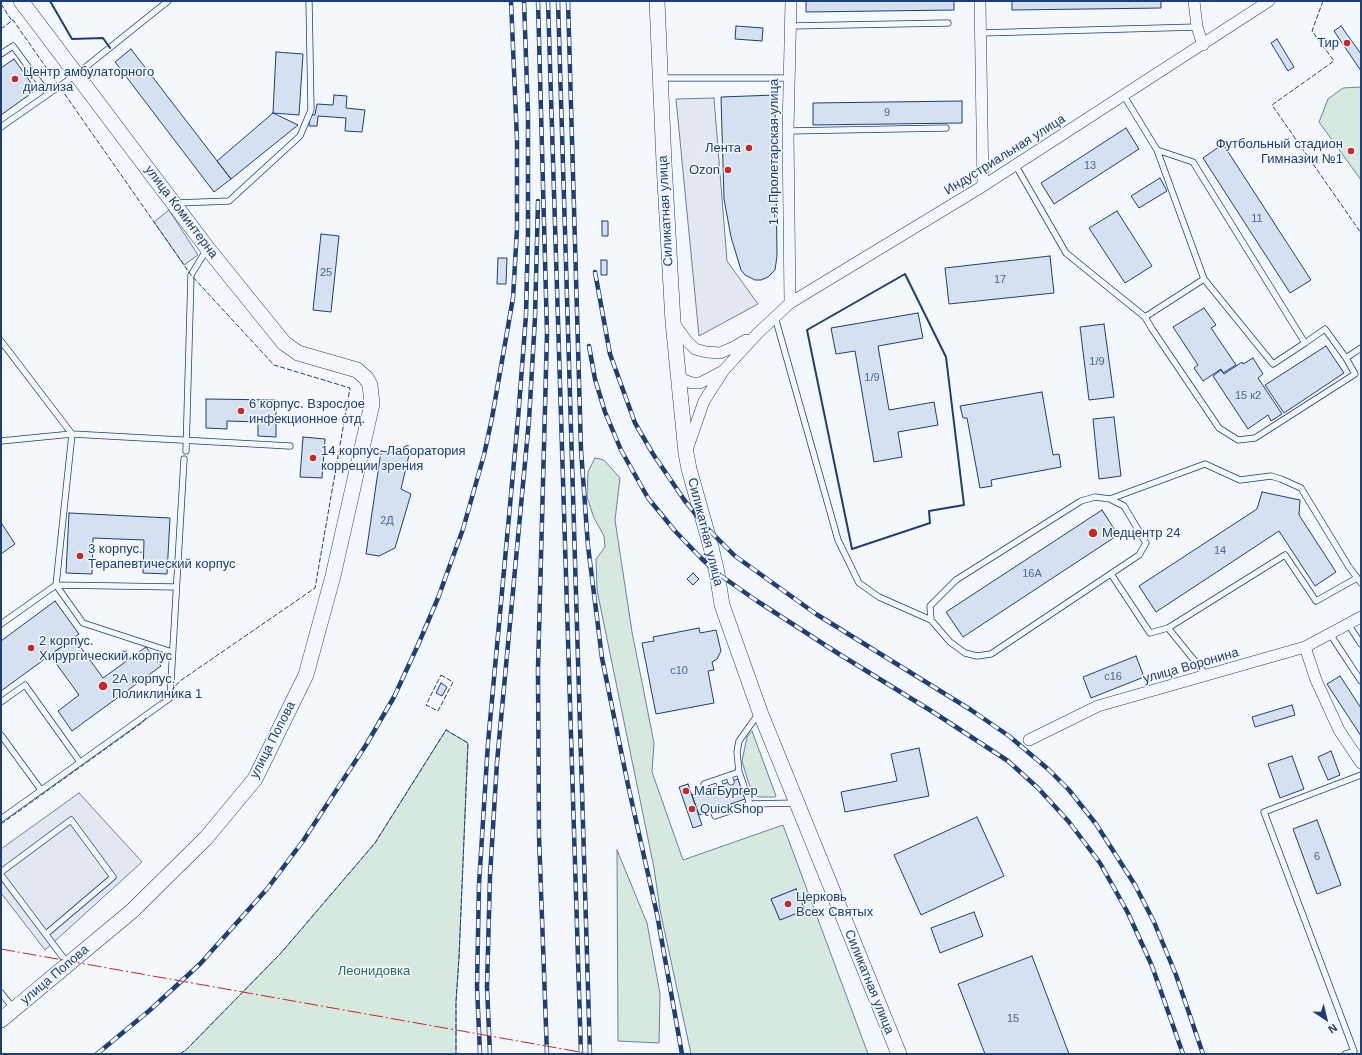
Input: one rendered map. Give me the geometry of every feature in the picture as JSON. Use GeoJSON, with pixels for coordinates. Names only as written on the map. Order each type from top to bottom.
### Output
{"type":"FeatureCollection","features":[{"type":"Feature","properties":{"kind":"street","name":"улица Коминтерна"},"geometry":{"type":"LineString","coordinates":[[21,1],[77,74],[173,206],[203,253],[284,343],[298,353],[357,370],[366,378],[370,385]]}},
{"type":"Feature","properties":{"kind":"street","name":"Силикатная улица"},"geometry":{"type":"LineString","coordinates":[[657,1],[673,322],[686,453],[716,566],[722,605],[760,712],[898,1054]]}},
{"type":"Feature","properties":{"kind":"street","name":"1-я Пролетарская улица"},"geometry":{"type":"LineString","coordinates":[[790,1],[788,78],[790,304]]}},
{"type":"Feature","properties":{"kind":"street"},"geometry":{"type":"LineString","coordinates":[[980,1],[983,186]]}},
{"type":"Feature","properties":{"kind":"street"},"geometry":{"type":"LineString","coordinates":[[1194,1],[1197,27],[1203,45]]}},
{"type":"Feature","properties":{"kind":"street","name":"Индустриальная улица"},"geometry":{"type":"LineString","coordinates":[[686,453],[704,401],[724,370],[757,334],[790,304],[1016,166],[1269,1]]}},
{"type":"Feature","properties":{"kind":"street","name":"Индустриальная улица"},"geometry":{"type":"LineString","coordinates":[[673,322],[686,340],[695,349],[706,352],[720,353],[734,348],[757,334]]}},
{"type":"Feature","properties":{"kind":"street","name":"Индустриальная улица"},"geometry":{"type":"LineString","coordinates":[[678,378],[692,383],[700,383],[724,370]]}},
{"type":"Feature","properties":{"kind":"street","name":"улица Попова"},"geometry":{"type":"LineString","coordinates":[[1,1020],[132,911],[206,838],[255,780],[306,674],[333,576],[372,404],[370,385]]}},
{"type":"Feature","properties":{"kind":"street","name":"улица Воронина"},"geometry":{"type":"LineString","coordinates":[[1029,740],[1098,706],[1305,647],[1361,617]]}},
{"type":"Feature","properties":{"kind":"street"},"geometry":{"type":"LineString","coordinates":[[1305,647],[1316,680],[1339,730],[1361,763]]}},
{"type":"Feature","properties":{"kind":"lane"},"geometry":{"type":"LineString","coordinates":[[1,127],[77,74],[168,1]]}},
{"type":"Feature","properties":{"kind":"lane"},"geometry":{"type":"LineString","coordinates":[[173,206],[229,201],[300,136],[311,110],[309,1]]}},
{"type":"Feature","properties":{"kind":"lane"},"geometry":{"type":"LineString","coordinates":[[790,26],[948,23]]}},
{"type":"Feature","properties":{"kind":"lane"},"geometry":{"type":"LineString","coordinates":[[980,33],[1197,27]]}},
{"type":"Feature","properties":{"kind":"lane"},"geometry":{"type":"LineString","coordinates":[[1,54],[13,46],[48,94]]}},
{"type":"Feature","properties":{"kind":"lane"},"geometry":{"type":"LineString","coordinates":[[660,78],[788,78]]}},
{"type":"Feature","properties":{"kind":"lane"},"geometry":{"type":"LineString","coordinates":[[1016,166],[1066,253],[1145,317],[1219,428],[1238,440],[1255,438],[1356,374],[1325,329],[1273,364],[1204,278],[1157,150],[1124,96]]}},
{"type":"Feature","properties":{"kind":"lane"},"geometry":{"type":"LineString","coordinates":[[788,131],[946,128]]}},
{"type":"Feature","properties":{"kind":"lane"},"geometry":{"type":"LineString","coordinates":[[1157,150],[1192,162],[1305,343]]}},
{"type":"Feature","properties":{"kind":"lane"},"geometry":{"type":"LineString","coordinates":[[186,451],[191,275],[203,253]]}},
{"type":"Feature","properties":{"kind":"lane"},"geometry":{"type":"LineString","coordinates":[[1145,317],[1204,278]]}},
{"type":"Feature","properties":{"kind":"lane"},"geometry":{"type":"LineString","coordinates":[[775,317],[838,540],[856,576],[860,583],[879,597],[931,620],[950,642],[965,653],[977,656],[991,654],[1139,555],[1146,542],[1124,506],[1110,499],[1095,497],[1081,501],[956,580],[930,606],[931,620]]}},
{"type":"Feature","properties":{"kind":"lane"},"geometry":{"type":"LineString","coordinates":[[1,341],[72,434],[56,585],[83,623],[172,652]]}},
{"type":"Feature","properties":{"kind":"lane"},"geometry":{"type":"LineString","coordinates":[[1346,358],[1361,348]]}},
{"type":"Feature","properties":{"kind":"lane"},"geometry":{"type":"LineString","coordinates":[[1,441],[72,434],[290,446]]}},
{"type":"Feature","properties":{"kind":"lane"},"geometry":{"type":"LineString","coordinates":[[1,819],[170,698],[184,459]]}},
{"type":"Feature","properties":{"kind":"lane"},"geometry":{"type":"LineString","coordinates":[[1110,499],[1205,464],[1240,480],[1271,476],[1281,479],[1301,488],[1341,555],[1359,580],[1316,600],[1285,555],[1168,628],[1150,633],[1111,574]]}},
{"type":"Feature","properties":{"kind":"lane"},"geometry":{"type":"LineString","coordinates":[[1,624],[56,585],[176,587]]}},
{"type":"Feature","properties":{"kind":"lane"},"geometry":{"type":"LineString","coordinates":[[1348,624],[1361,644]]}},
{"type":"Feature","properties":{"kind":"lane"},"geometry":{"type":"LineString","coordinates":[[1168,628],[1207,676]]}},
{"type":"Feature","properties":{"kind":"lane"},"geometry":{"type":"LineString","coordinates":[[1330,634],[1361,681]]}},
{"type":"Feature","properties":{"kind":"lane"},"geometry":{"type":"LineString","coordinates":[[1,702],[25,685],[80,762]]}},
{"type":"Feature","properties":{"kind":"lane"},"geometry":{"type":"LineString","coordinates":[[750,804],[739,772],[737,752],[739,741],[760,712]]}},
{"type":"Feature","properties":{"kind":"lane"},"geometry":{"type":"LineString","coordinates":[[1,735],[41,790]]}},
{"type":"Feature","properties":{"kind":"lane"},"geometry":{"type":"LineString","coordinates":[[706,790],[704,784],[719,783],[730,779],[739,772]]}},
{"type":"Feature","properties":{"kind":"lane"},"geometry":{"type":"LineString","coordinates":[[1345,1054],[1354,1051],[1264,812],[1361,774]]}},
{"type":"Feature","properties":{"kind":"lane"},"geometry":{"type":"LineString","coordinates":[[737,801],[740,808]]}},
{"type":"Feature","properties":{"kind":"lane"},"geometry":{"type":"LineString","coordinates":[[713,810],[715,816],[750,804],[797,803]]}},
{"type":"Feature","properties":{"kind":"lane"},"geometry":{"type":"LineString","coordinates":[[727,805],[729,812]]}},
{"type":"Feature","properties":{"kind":"lane"},"geometry":{"type":"LineString","coordinates":[[1,872],[71,820],[113,877],[46,934]]}},
{"type":"Feature","properties":{"kind":"lane"},"geometry":{"type":"LineString","coordinates":[[1,875],[68,964]]}},
{"type":"Feature","properties":{"kind":"lane"},"geometry":{"type":"LineString","coordinates":[[1,993],[14,1009]]}},
{"type":"Feature","properties":{"kind":"green space","name":"Футбольный стадион Гимназии №1"},"geometry":{"type":"Polygon","coordinates":[[[1361,87],[1361,180],[1319,122],[1328,99],[1343,88],[1361,87]]]}},
{"type":"Feature","properties":{"kind":"green space"},"geometry":{"type":"Polygon","coordinates":[[[595,458],[604,460],[620,478],[615,520],[632,632],[654,743],[652,772],[683,860],[783,825],[868,1054],[691,1054],[660,910],[654,868],[597,590],[596,559],[605,547],[604,536],[594,518],[587,497],[588,472],[595,458]],[[796,889],[771,899],[780,920],[804,910],[796,889]]]}},
{"type":"Feature","properties":{"kind":"green space","name":"Леонидовка"},"geometry":{"type":"Polygon","coordinates":[[[446,730],[468,743],[456,1002],[456,1054],[180,1054],[187,1049],[281,953],[375,843],[446,730]]]}},
{"type":"Feature","properties":{"kind":"green space"},"geometry":{"type":"Polygon","coordinates":[[[752,731],[776,796],[775,797],[758,797],[752,791],[748,781],[742,761],[747,737],[752,731]]]}},
{"type":"Feature","properties":{"kind":"green space"},"geometry":{"type":"Polygon","coordinates":[[[617,850],[647,923],[660,994],[659,1043],[618,1041],[617,850]]]}},
{"type":"Feature","properties":{"kind":"shaded area"},"geometry":{"type":"Polygon","coordinates":[[[714,98],[727,261],[758,304],[699,336],[676,99],[714,98]]]}},
{"type":"Feature","properties":{"kind":"shaded area"},"geometry":{"type":"Polygon","coordinates":[[[169,210],[198,255],[184,265],[154,222],[169,210]]]}},
{"type":"Feature","properties":{"kind":"shaded area"},"geometry":{"type":"Polygon","coordinates":[[[79,793],[142,862],[45,950],[1,893],[1,849],[79,793]]]}},
{"type":"Feature","properties":{"kind":"building"},"geometry":{"type":"Polygon","coordinates":[[[806,1],[954,1],[954,10],[806,12],[806,1]]]}},
{"type":"Feature","properties":{"kind":"building"},"geometry":{"type":"Polygon","coordinates":[[[1012,1],[1161,1],[1161,8],[1012,10],[1012,1]]]}},
{"type":"Feature","properties":{"kind":"building"},"geometry":{"type":"Polygon","coordinates":[[[736,26],[763,28],[762,41],[735,39],[736,26]]]}},
{"type":"Feature","properties":{"kind":"building","name":"Тир"},"geometry":{"type":"Polygon","coordinates":[[[1341,26],[1361,54],[1361,71],[1334,31],[1341,26]]]}},
{"type":"Feature","properties":{"kind":"building"},"geometry":{"type":"Polygon","coordinates":[[[1277,39],[1294,67],[1288,71],[1271,43],[1277,39]]]}},
{"type":"Feature","properties":{"kind":"building"},"geometry":{"type":"Polygon","coordinates":[[[131,49],[231,179],[214,192],[115,62],[131,49]]]}},
{"type":"Feature","properties":{"kind":"building"},"geometry":{"type":"Polygon","coordinates":[[[276,52],[303,54],[299,115],[273,113],[276,52]]]}},
{"type":"Feature","properties":{"kind":"building","name":"Центр амбулаторного диализа"},"geometry":{"type":"Polygon","coordinates":[[[14,59],[36,90],[1,115],[1,68],[14,59]]]}},
{"type":"Feature","properties":{"kind":"building"},"geometry":{"type":"Polygon","coordinates":[[[334,95],[347,96],[346,108],[365,110],[362,132],[345,131],[346,118],[318,116],[317,126],[309,126],[310,115],[315,115],[317,104],[333,105],[334,95]]]}},
{"type":"Feature","properties":{"kind":"building","name":"Лента"},"geometry":{"type":"Polygon","coordinates":[[[775,95],[777,256],[775,270],[768,277],[761,280],[755,280],[745,275],[741,270],[731,237],[724,199],[721,97],[775,95]]]}},
{"type":"Feature","properties":{"kind":"building"},"geometry":{"type":"Polygon","coordinates":[[[962,101],[962,123],[813,125],[813,103],[962,101]]]}},
{"type":"Feature","properties":{"kind":"building"},"geometry":{"type":"Polygon","coordinates":[[[273,113],[298,125],[231,179],[217,161],[273,113]]]}},
{"type":"Feature","properties":{"kind":"building"},"geometry":{"type":"Polygon","coordinates":[[[1126,128],[1139,149],[1054,204],[1041,183],[1126,128]]]}},
{"type":"Feature","properties":{"kind":"building"},"geometry":{"type":"Polygon","coordinates":[[[1223,144],[1311,280],[1290,293],[1203,158],[1223,144]]]}},
{"type":"Feature","properties":{"kind":"building"},"geometry":{"type":"Polygon","coordinates":[[[1160,178],[1167,191],[1139,208],[1131,196],[1160,178]]]}},
{"type":"Feature","properties":{"kind":"building"},"geometry":{"type":"Polygon","coordinates":[[[1117,211],[1152,266],[1125,283],[1089,228],[1117,211]]]}},
{"type":"Feature","properties":{"kind":"building"},"geometry":{"type":"Polygon","coordinates":[[[602,221],[608,221],[608,236],[602,236],[602,221]]]}},
{"type":"Feature","properties":{"kind":"building"},"geometry":{"type":"Polygon","coordinates":[[[321,234],[339,236],[331,312],[313,310],[321,234]]]}},
{"type":"Feature","properties":{"kind":"building"},"geometry":{"type":"Polygon","coordinates":[[[1050,256],[1054,293],[949,304],[945,268],[1050,256]]]}},
{"type":"Feature","properties":{"kind":"building"},"geometry":{"type":"Polygon","coordinates":[[[498,258],[507,258],[506,284],[497,284],[498,258]]]}},
{"type":"Feature","properties":{"kind":"building"},"geometry":{"type":"Polygon","coordinates":[[[601,260],[607,260],[607,275],[601,275],[601,260]]]}},
{"type":"Feature","properties":{"kind":"building"},"geometry":{"type":"Polygon","coordinates":[[[1204,308],[1216,325],[1211,328],[1236,365],[1223,373],[1221,369],[1203,381],[1194,368],[1198,365],[1173,327],[1204,308]]]}},
{"type":"Feature","properties":{"kind":"building"},"geometry":{"type":"Polygon","coordinates":[[[918,313],[923,338],[878,346],[889,410],[934,402],[938,425],[898,432],[902,457],[874,462],[855,351],[836,354],[831,328],[918,313]]]}},
{"type":"Feature","properties":{"kind":"building"},"geometry":{"type":"Polygon","coordinates":[[[1104,324],[1114,397],[1089,400],[1080,327],[1104,324]]]}},
{"type":"Feature","properties":{"kind":"building"},"geometry":{"type":"Polygon","coordinates":[[[1326,346],[1344,373],[1284,413],[1265,385],[1326,346]]]}},
{"type":"Feature","properties":{"kind":"building"},"geometry":{"type":"Polygon","coordinates":[[[1253,358],[1263,374],[1258,378],[1282,414],[1271,421],[1268,415],[1248,429],[1213,376],[1221,370],[1224,374],[1242,362],[1243,364],[1253,358]]]}},
{"type":"Feature","properties":{"kind":"building"},"geometry":{"type":"Polygon","coordinates":[[[1042,392],[1053,455],[1059,454],[1061,467],[991,480],[992,486],[980,488],[967,418],[963,418],[960,406],[1042,392]]]}},
{"type":"Feature","properties":{"kind":"building","name":"6 корпус. Взрослое инфекционное отд."},"geometry":{"type":"Polygon","coordinates":[[[206,399],[276,400],[276,437],[258,436],[258,422],[227,421],[227,429],[206,428],[206,399]]]}},
{"type":"Feature","properties":{"kind":"building"},"geometry":{"type":"Polygon","coordinates":[[[1114,417],[1121,476],[1099,479],[1093,419],[1114,417]]]}},
{"type":"Feature","properties":{"kind":"building","name":"14 корпус. Лаборатория корреции зрения"},"geometry":{"type":"Polygon","coordinates":[[[303,437],[325,439],[322,478],[300,477],[303,437]]]}},
{"type":"Feature","properties":{"kind":"building"},"geometry":{"type":"Polygon","coordinates":[[[381,451],[409,455],[401,489],[411,494],[395,548],[379,556],[366,554],[381,451]]]}},
{"type":"Feature","properties":{"kind":"building"},"geometry":{"type":"Polygon","coordinates":[[[1262,492],[1300,500],[1299,515],[1336,572],[1315,586],[1279,531],[1156,612],[1139,586],[1257,509],[1262,492]]]}},
{"type":"Feature","properties":{"kind":"building"},"geometry":{"type":"Polygon","coordinates":[[[1102,510],[1118,535],[963,637],[946,612],[1102,510]]]}},
{"type":"Feature","properties":{"kind":"building","name":"3 корпус. Терапевтический корпус"},"geometry":{"type":"Polygon","coordinates":[[[69,513],[170,518],[167,574],[143,573],[144,540],[93,538],[92,574],[66,573],[69,513]]]}},
{"type":"Feature","properties":{"kind":"building"},"geometry":{"type":"Polygon","coordinates":[[[2,524],[15,544],[1,554],[1,525],[2,524]]]}},
{"type":"Feature","properties":{"kind":"building"},"geometry":{"type":"Polygon","coordinates":[[[693,573],[699,579],[693,585],[687,579],[693,573]]]}},
{"type":"Feature","properties":{"kind":"building","name":"2 корпус. Хирургический корпус"},"geometry":{"type":"Polygon","coordinates":[[[55,601],[79,634],[1,691],[1,641],[55,601]]]}},
{"type":"Feature","properties":{"kind":"building"},"geometry":{"type":"Polygon","coordinates":[[[699,628],[700,633],[716,630],[721,651],[717,659],[712,662],[714,670],[708,671],[714,703],[656,714],[642,643],[654,641],[653,637],[699,628]]]}},
{"type":"Feature","properties":{"kind":"building","name":"2А корпус. Поликлиника 1"},"geometry":{"type":"Polygon","coordinates":[[[74,638],[103,678],[146,647],[161,666],[72,731],[58,711],[79,695],[50,655],[74,638]]]}},
{"type":"Feature","properties":{"kind":"building"},"geometry":{"type":"Polygon","coordinates":[[[1136,656],[1144,677],[1091,698],[1083,677],[1136,656]]]}},
{"type":"Feature","properties":{"kind":"building"},"geometry":{"type":"Polygon","coordinates":[[[1340,676],[1361,708],[1361,736],[1327,684],[1340,676]]]}},
{"type":"Feature","properties":{"kind":"building"},"geometry":{"type":"Polygon","coordinates":[[[441,683],[447,687],[442,696],[436,693],[441,683]]]}},
{"type":"Feature","properties":{"kind":"building"},"geometry":{"type":"Polygon","coordinates":[[[1292,705],[1295,715],[1255,727],[1252,717],[1292,705]]]}},
{"type":"Feature","properties":{"kind":"building"},"geometry":{"type":"Polygon","coordinates":[[[919,748],[929,796],[845,812],[841,792],[897,781],[891,754],[919,748]]]}},
{"type":"Feature","properties":{"kind":"building"},"geometry":{"type":"Polygon","coordinates":[[[1331,751],[1340,775],[1328,780],[1318,757],[1331,751]]]}},
{"type":"Feature","properties":{"kind":"building"},"geometry":{"type":"Polygon","coordinates":[[[1292,756],[1304,789],[1280,798],[1268,764],[1292,756]]]}},
{"type":"Feature","properties":{"kind":"building"},"geometry":{"type":"Polygon","coordinates":[[[738,779],[745,799],[699,815],[692,795],[738,779]]]}},
{"type":"Feature","properties":{"kind":"building"},"geometry":{"type":"Polygon","coordinates":[[[688,784],[702,825],[693,828],[679,787],[688,784]]]}},
{"type":"Feature","properties":{"kind":"building"},"geometry":{"type":"Polygon","coordinates":[[[977,817],[1004,876],[921,915],[894,855],[977,817]]]}},
{"type":"Feature","properties":{"kind":"building"},"geometry":{"type":"Polygon","coordinates":[[[1317,820],[1341,885],[1317,894],[1293,829],[1317,820]]]}},
{"type":"Feature","properties":{"kind":"building","name":"Церковь Всех Святых"},"geometry":{"type":"Polygon","coordinates":[[[796,889],[805,910],[780,920],[771,899],[796,889]]]}},
{"type":"Feature","properties":{"kind":"building"},"geometry":{"type":"Polygon","coordinates":[[[974,912],[983,936],[940,953],[931,928],[974,912]]]}},
{"type":"Feature","properties":{"kind":"building"},"geometry":{"type":"Polygon","coordinates":[[[1032,956],[1069,1054],[985,1054],[958,984],[1032,956]]]}},
{"type":"Feature","properties":{"kind":"railway"},"geometry":{"type":"LineString","coordinates":[[97,1054],[150,1010],[200,964],[267,889],[303,841],[366,745],[394,697],[438,598],[463,529],[484,455],[513,298],[517,229],[517,140],[511,1]]}},
{"type":"Feature","properties":{"kind":"railway"},"geometry":{"type":"LineString","coordinates":[[480,1054],[477,987],[479,884],[488,743],[518,419],[526,315],[528,115],[524,1]]}},
{"type":"Feature","properties":{"kind":"railway"},"geometry":{"type":"LineString","coordinates":[[538,1],[547,333],[538,669],[539,836],[547,1054]]}},
{"type":"Feature","properties":{"kind":"railway"},"geometry":{"type":"LineString","coordinates":[[548,1],[581,1054]]}},
{"type":"Feature","properties":{"kind":"railway"},"geometry":{"type":"LineString","coordinates":[[558,1],[590,1054]]}},
{"type":"Feature","properties":{"kind":"railway"},"geometry":{"type":"LineString","coordinates":[[568,1],[581,450],[588,546],[602,658],[628,785],[657,914],[682,1054]]}},
{"type":"Feature","properties":{"kind":"railway"},"geometry":{"type":"LineString","coordinates":[[490,1054],[487,987],[490,876],[497,762],[529,420],[535,318],[538,201]]}},
{"type":"Feature","properties":{"kind":"railway"},"geometry":{"type":"LineString","coordinates":[[595,272],[610,354],[635,423],[653,454],[685,501],[706,527],[735,556],[816,614],[971,710],[1009,736],[1048,769],[1069,790],[1096,824],[1135,885],[1154,922],[1176,975],[1203,1054]]}},
{"type":"Feature","properties":{"kind":"railway"},"geometry":{"type":"LineString","coordinates":[[589,346],[595,379],[605,412],[621,450],[648,498],[675,531],[701,558],[717,573],[757,601],[1008,761],[1038,788],[1069,822],[1100,863],[1128,913],[1152,966],[1183,1054]]}},
{"type":"Feature","properties":{"kind":"fence"},"geometry":{"type":"LineString","coordinates":[[1323,1],[1312,31],[1334,61],[1272,105],[1361,233]]}},
{"type":"Feature","properties":{"kind":"fence"},"geometry":{"type":"LineString","coordinates":[[1,4],[12,21]]}},
{"type":"Feature","properties":{"kind":"fence"},"geometry":{"type":"LineString","coordinates":[[1,29],[13,20],[191,275],[274,365],[350,388],[315,588],[180,681],[160,703]]}},
{"type":"Feature","properties":{"kind":"fence"},"geometry":{"type":"LineString","coordinates":[[441,675],[453,682],[438,711],[426,705],[441,675]]}},
{"type":"Feature","properties":{"kind":"fence"},"geometry":{"type":"LineString","coordinates":[[1,824],[143,722],[146,718]]}},
{"type":"Feature","properties":{"kind":"fence"},"geometry":{"type":"LineString","coordinates":[[180,1054],[187,1049],[281,953],[375,843],[446,730],[468,743],[456,1002],[456,1054]]}},
{"type":"Feature","properties":{"kind":"wall"},"geometry":{"type":"LineString","coordinates":[[50,1],[72,39],[103,38],[110,48]]}},
{"type":"Feature","properties":{"kind":"wall"},"geometry":{"type":"LineString","coordinates":[[905,274],[946,357],[964,505],[929,511],[930,523],[852,549],[807,330],[905,274]]}},
{"type":"Feature","properties":{"kind":"power"},"geometry":{"type":"LineString","coordinates":[[1,949],[591,1054]]}},
{"type":"Feature","properties":{"kind":"place","name":"Тир"},"geometry":{"type":"Point","coordinates":[1347,43]}},
{"type":"Feature","properties":{"kind":"place","name":"Центр амбулаторного диализа"},"geometry":{"type":"Point","coordinates":[15,79]}},
{"type":"Feature","properties":{"kind":"place","name":"Лента"},"geometry":{"type":"Point","coordinates":[749,148]}},
{"type":"Feature","properties":{"kind":"place","name":"Футбольный стадион Гимназии №1"},"geometry":{"type":"Point","coordinates":[1351,151]}},
{"type":"Feature","properties":{"kind":"place","name":"Ozon"},"geometry":{"type":"Point","coordinates":[728,170]}},
{"type":"Feature","properties":{"kind":"place","name":"6 корпус. Взрослое инфекционное отд."},"geometry":{"type":"Point","coordinates":[241,411]}},
{"type":"Feature","properties":{"kind":"place","name":"14 корпус. Лаборатория корреции зрения"},"geometry":{"type":"Point","coordinates":[313,458]}},
{"type":"Feature","properties":{"kind":"place","name":"Медцентр 24"},"geometry":{"type":"Point","coordinates":[1093,533]}},
{"type":"Feature","properties":{"kind":"place","name":"3 корпус. Терапевтический корпус"},"geometry":{"type":"Point","coordinates":[80,556]}},
{"type":"Feature","properties":{"kind":"place","name":"2 корпус. Хирургический корпус"},"geometry":{"type":"Point","coordinates":[31,648]}},
{"type":"Feature","properties":{"kind":"place","name":"2А корпус. Поликлиника 1"},"geometry":{"type":"Point","coordinates":[103,686]}},
{"type":"Feature","properties":{"kind":"place","name":"МагБургер"},"geometry":{"type":"Point","coordinates":[686,791]}},
{"type":"Feature","properties":{"kind":"place","name":"QuickShop"},"geometry":{"type":"Point","coordinates":[692,809]}},
{"type":"Feature","properties":{"kind":"place","name":"Церковь Всех Святых"},"geometry":{"type":"Point","coordinates":[788,904]}}]}
